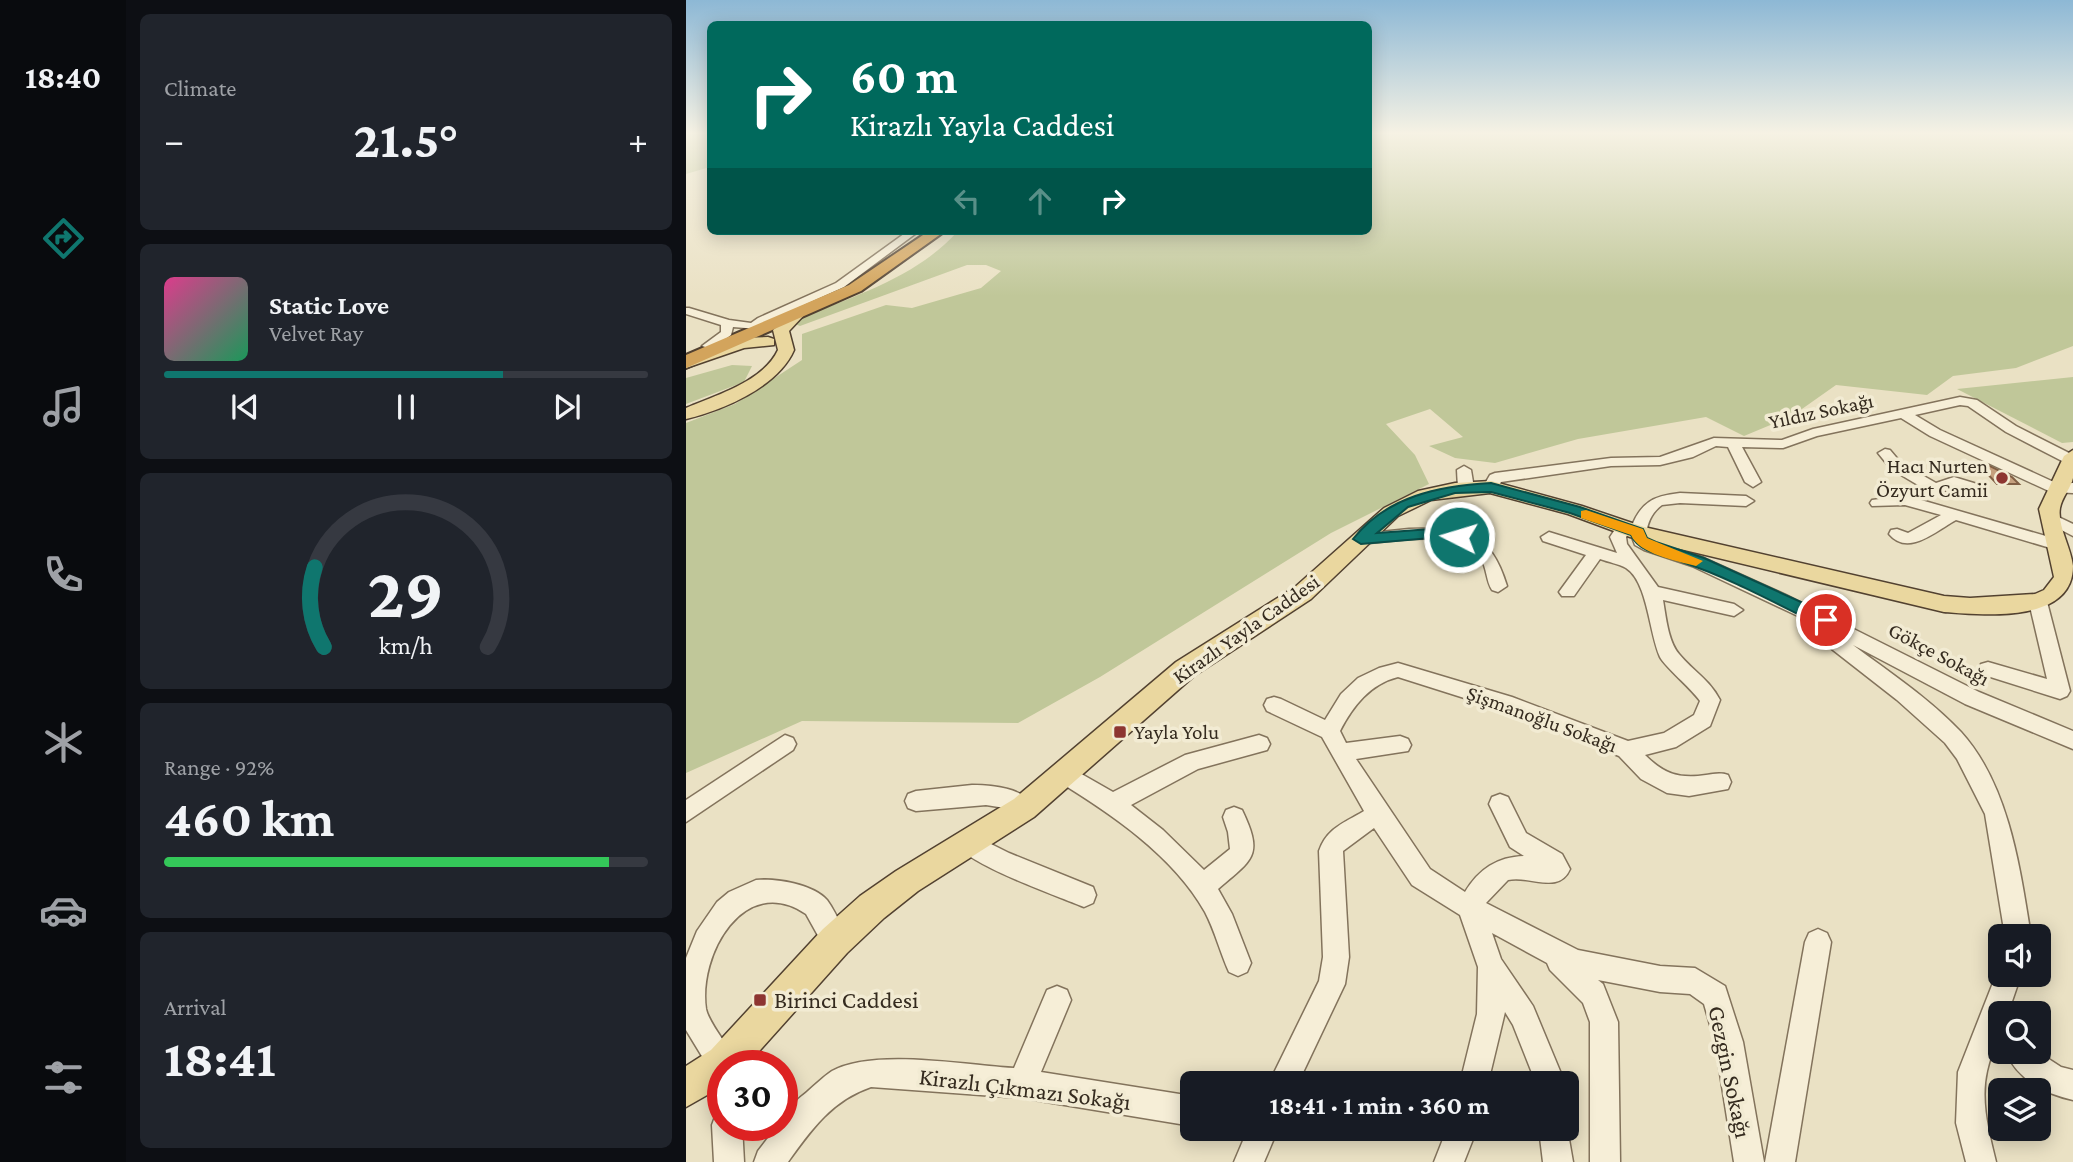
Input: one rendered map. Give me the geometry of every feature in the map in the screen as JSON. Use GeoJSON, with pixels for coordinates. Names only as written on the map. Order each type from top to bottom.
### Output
{"type":"FeatureCollection","features":[{"type":"Feature","properties":{"kind":"highway"},"geometry":{"type":"LineString","coordinates":[[686,356],[708,346],[764,334],[921,235]]}},
{"type":"Feature","properties":{"kind":"highway"},"geometry":{"type":"LineString","coordinates":[[686,363],[764,334],[877,275],[932,235]]}},
{"type":"Feature","properties":{"kind":"main road"},"geometry":{"type":"LineString","coordinates":[[686,414],[748,387],[776,364],[764,334]]}},
{"type":"Feature","properties":{"kind":"main road"},"geometry":{"type":"LineString","coordinates":[[2038,602],[2052,596],[2065,578],[2065,538],[2050,518],[2049,509],[2065,488],[2071,457]]}},
{"type":"Feature","properties":{"kind":"main road","name":"Kirazlı Yayla Caddesi"},"geometry":{"type":"LineString","coordinates":[[737,1050],[835,941],[907,881],[1024,808],[1185,669],[1303,593],[1403,503],[1425,495],[1474,482],[1575,510],[1631,530],[1944,604],[1970,606],[2038,602]]}},
{"type":"Feature","properties":{"kind":"main road"},"geometry":{"type":"LineString","coordinates":[[686,1088],[707,1075]]}},
{"type":"Feature","properties":{"kind":"street"},"geometry":{"type":"LineString","coordinates":[[689,311],[764,334],[762,320],[840,285],[909,235]]}},
{"type":"Feature","properties":{"kind":"street"},"geometry":{"type":"LineString","coordinates":[[708,346],[727,333],[727,323]]}},
{"type":"Feature","properties":{"kind":"street","name":"Yıldız Sokağı"},"geometry":{"type":"LineString","coordinates":[[1474,482],[1611,462],[1660,461],[1688,454],[1714,442],[1783,444],[1813,433],[1960,401],[1972,402],[2011,429],[2071,457]]}},
{"type":"Feature","properties":{"kind":"street"},"geometry":{"type":"LineString","coordinates":[[1904,414],[1935,433],[2065,488]]}},
{"type":"Feature","properties":{"kind":"street"},"geometry":{"type":"LineString","coordinates":[[1732,441],[1753,482]]}},
{"type":"Feature","properties":{"kind":"street"},"geometry":{"type":"LineString","coordinates":[[1885,453],[1896,466],[1935,489]]}},
{"type":"Feature","properties":{"kind":"street"},"geometry":{"type":"LineString","coordinates":[[1878,503],[1906,500],[1954,482],[1972,487]]}},
{"type":"Feature","properties":{"kind":"street"},"geometry":{"type":"LineString","coordinates":[[1631,530],[1655,503],[1697,498],[1746,501]]}},
{"type":"Feature","properties":{"kind":"street"},"geometry":{"type":"LineString","coordinates":[[1906,500],[1952,516],[2065,538]]}},
{"type":"Feature","properties":{"kind":"street"},"geometry":{"type":"LineString","coordinates":[[1897,534],[1908,540],[1952,516]]}},
{"type":"Feature","properties":{"kind":"street","name":"Şişmanoğlu Sokağı"},"geometry":{"type":"LineString","coordinates":[[1330,731],[1343,703],[1361,686],[1382,672],[1398,670],[1505,703],[1627,750],[1669,741],[1703,720],[1710,707],[1706,692],[1670,657],[1661,635],[1651,592],[1619,544],[1618,537],[1631,530]]}},
{"type":"Feature","properties":{"kind":"street","name":"Gökçe Sokağı"},"geometry":{"type":"LineString","coordinates":[[1631,530],[1641,541],[1692,559],[1780,599],[1972,698],[2073,740]]}},
{"type":"Feature","properties":{"kind":"street"},"geometry":{"type":"LineString","coordinates":[[1361,539],[1431,534],[1459,537],[1476,545],[1487,555],[1498,586]]}},
{"type":"Feature","properties":{"kind":"street"},"geometry":{"type":"LineString","coordinates":[[1549,537],[1635,565]]}},
{"type":"Feature","properties":{"kind":"street"},"geometry":{"type":"LineString","coordinates":[[1568,592],[1595,554]]}},
{"type":"Feature","properties":{"kind":"street"},"geometry":{"type":"LineString","coordinates":[[1651,592],[1734,610]]}},
{"type":"Feature","properties":{"kind":"street"},"geometry":{"type":"LineString","coordinates":[[1780,599],[1904,695],[1952,737],[1965,754],[1997,814],[2016,924]]}},
{"type":"Feature","properties":{"kind":"street"},"geometry":{"type":"LineString","coordinates":[[1988,669],[2060,691],[2038,602]]}},
{"type":"Feature","properties":{"kind":"street"},"geometry":{"type":"LineString","coordinates":[[1274,705],[1330,731],[1376,815],[1421,877],[1543,948],[1576,975],[1593,994],[1604,1021],[1605,1162]]}},
{"type":"Feature","properties":{"kind":"street"},"geometry":{"type":"LineString","coordinates":[[686,812],[785,744]]}},
{"type":"Feature","properties":{"kind":"street"},"geometry":{"type":"LineString","coordinates":[[1114,803],[1193,761],[1259,744]]}},
{"type":"Feature","properties":{"kind":"street"},"geometry":{"type":"LineString","coordinates":[[1340,752],[1400,745]]}},
{"type":"Feature","properties":{"kind":"street"},"geometry":{"type":"LineString","coordinates":[[1627,750],[1660,783],[1689,788],[1720,782]]}},
{"type":"Feature","properties":{"kind":"street"},"geometry":{"type":"LineString","coordinates":[[1064,773],[1114,803],[1202,887],[1227,932],[1238,963]]}},
{"type":"Feature","properties":{"kind":"street"},"geometry":{"type":"LineString","coordinates":[[916,801],[997,793],[1010,797],[1024,808]]}},
{"type":"Feature","properties":{"kind":"street"},"geometry":{"type":"LineString","coordinates":[[1470,907],[1492,874],[1509,867],[1532,868],[1553,873],[1558,869],[1554,862],[1518,840],[1500,804]]}},
{"type":"Feature","properties":{"kind":"street"},"geometry":{"type":"LineString","coordinates":[[1289,1071],[1332,984],[1336,957],[1329,869],[1334,842],[1376,815]]}},
{"type":"Feature","properties":{"kind":"street"},"geometry":{"type":"LineString","coordinates":[[1202,887],[1242,853],[1240,832],[1234,817]]}},
{"type":"Feature","properties":{"kind":"street"},"geometry":{"type":"LineString","coordinates":[[968,844],[1001,861],[1084,895]]}},
{"type":"Feature","properties":{"kind":"street"},"geometry":{"type":"LineString","coordinates":[[713,1050],[699,1031],[692,1007],[694,969],[701,948],[727,912],[750,893],[770,890],[816,905],[835,941]]}},
{"type":"Feature","properties":{"kind":"street"},"geometry":{"type":"LineString","coordinates":[[1470,907],[1491,967],[1523,1016],[1545,1071]]}},
{"type":"Feature","properties":{"kind":"street"},"geometry":{"type":"LineString","coordinates":[[1780,1162],[1786,1117],[1813,989],[1818,942]]}},
{"type":"Feature","properties":{"kind":"street","name":"Gezgin Sokağı"},"geometry":{"type":"LineString","coordinates":[[1543,948],[1578,963],[1611,971],[1695,981],[1714,996],[1729,1042],[1749,1162]]}},
{"type":"Feature","properties":{"kind":"street"},"geometry":{"type":"LineString","coordinates":[[1477,1071],[1491,1014],[1491,967]]}},
{"type":"Feature","properties":{"kind":"street"},"geometry":{"type":"LineString","coordinates":[[1981,1162],[1971,1123],[1972,1072],[2003,996]]}},
{"type":"Feature","properties":{"kind":"street"},"geometry":{"type":"LineString","coordinates":[[1022,1083],[1057,1000]]}},
{"type":"Feature","properties":{"kind":"street"},"geometry":{"type":"LineString","coordinates":[[2032,1064],[2045,1073],[2073,1084]]}},
{"type":"Feature","properties":{"kind":"street","name":"Kirazlı Çıkmazı Sokağı"},"geometry":{"type":"LineString","coordinates":[[769,1162],[808,1110],[842,1082],[871,1073],[1022,1083],[1180,1109]]}},
{"type":"Feature","properties":{"kind":"street"},"geometry":{"type":"LineString","coordinates":[[728,1141],[729,1162]]}},
{"type":"Feature","properties":{"kind":"street"},"geometry":{"type":"LineString","coordinates":[[1249,1162],[1258,1141]]}},
{"type":"Feature","properties":{"kind":"street"},"geometry":{"type":"LineString","coordinates":[[1449,1162],[1457,1141]]}},
{"type":"Feature","properties":{"kind":"street"},"geometry":{"type":"LineString","coordinates":[[1555,1141],[1558,1162]]}},
{"type":"Feature","properties":{"kind":"green space"},"geometry":{"type":"Polygon","coordinates":[[[1372,188],[2073,188],[2073,346],[2016,368],[1953,376],[1927,395],[1836,385],[1792,416],[1744,436],[1706,417],[1578,439],[1495,463],[1455,458],[1429,446],[1463,437],[1430,409],[1386,424],[1415,455],[1429,484],[1331,533],[1100,677],[1018,723],[802,721],[686,773],[686,423],[735,404],[802,360],[802,334],[886,305],[912,308],[981,288],[1001,271],[986,265],[967,265],[800,326],[795,324],[801,318],[905,273],[942,247],[954,235],[1372,235],[1372,188]]]}},
{"type":"Feature","properties":{"kind":"green space"},"geometry":{"type":"Polygon","coordinates":[[[732,365],[752,366],[744,382],[686,404],[686,378],[732,365]]]}},
{"type":"Feature","properties":{"kind":"green space"},"geometry":{"type":"Polygon","coordinates":[[[2073,377],[2073,442],[2062,443],[1957,389],[2073,377]]]}},
{"type":"Feature","properties":{"kind":"building","name":"Hacı Nurten Özyurt Camii"},"geometry":{"type":"Polygon","coordinates":[[[1980,466],[1990,466],[2012,477],[2019,484],[1997,484],[1980,466]]]}},
{"type":"Feature","properties":{"kind":"slow traffic"},"geometry":{"type":"LineString","coordinates":[[1586,514],[1637,532],[1641,541],[1696,561]]}},
{"type":"Feature","properties":{"kind":"place","name":"Hacı Nurten Özyurt Camii"},"geometry":{"type":"Point","coordinates":[2002,478]}},
{"type":"Feature","properties":{"kind":"place","name":"Yayla Yolu"},"geometry":{"type":"Point","coordinates":[1120,732]}},
{"type":"Feature","properties":{"kind":"place","name":"Birinci Caddesi"},"geometry":{"type":"Point","coordinates":[760,1000]}},
{"type":"Feature","properties":{"kind":"route"},"geometry":{"type":"LineString","coordinates":[[1459,537],[1431,534],[1361,539],[1403,503],[1455,489],[1491,488],[1575,510],[1637,532],[1641,541],[1685,556],[1826,620]]}}]}
